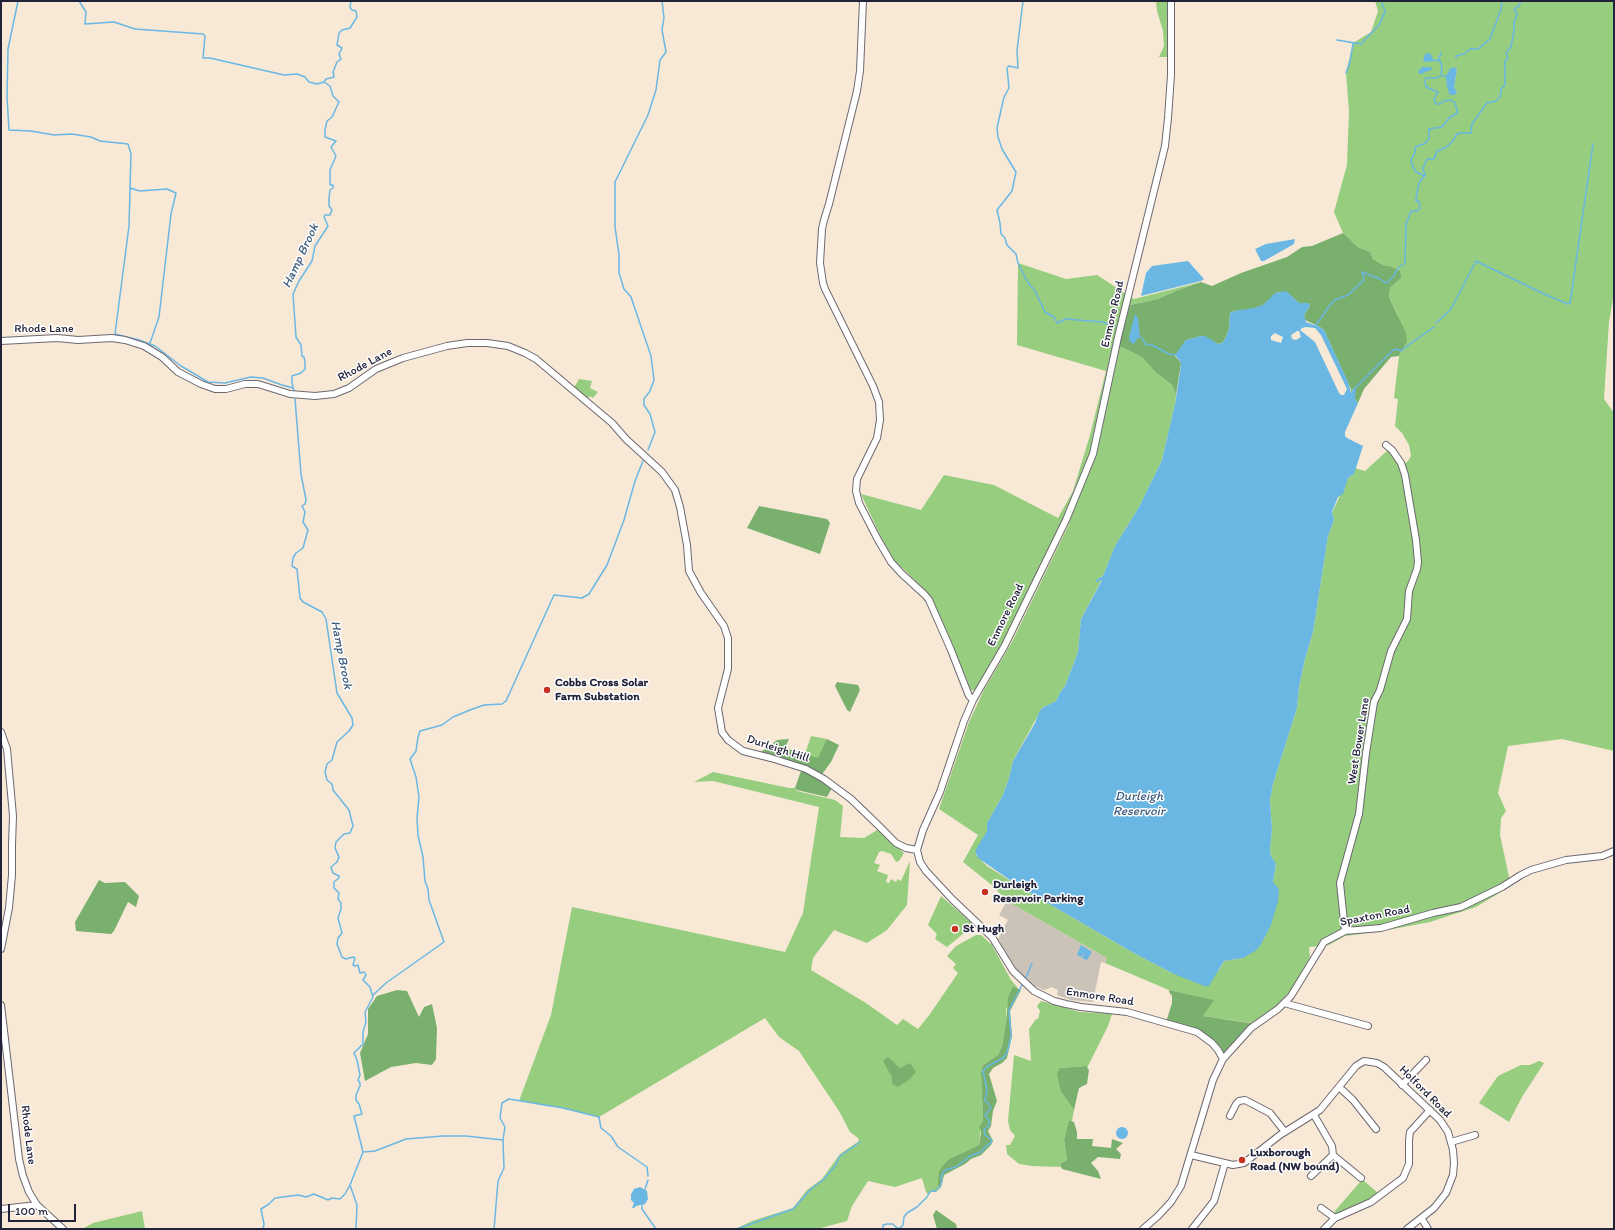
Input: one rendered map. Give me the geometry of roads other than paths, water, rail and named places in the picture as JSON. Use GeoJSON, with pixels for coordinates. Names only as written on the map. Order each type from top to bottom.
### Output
{"type":"FeatureCollection","features":[{"type":"Feature","properties":{"kind":"street"},"geometry":{"type":"LineString","coordinates":[[863,1],[860,71],[857,91],[822,229],[820,263],[825,289],[873,386],[879,402],[880,420],[877,438],[857,479],[856,491],[859,503],[887,556],[902,574],[921,590],[929,600],[969,696],[973,700]]}},
{"type":"Feature","properties":{"kind":"street","name":"Enmore Road"},"geometry":{"type":"LineString","coordinates":[[1171,1],[1171,75],[1165,146],[1118,336],[1093,454],[1066,520],[1004,647],[973,700],[964,721],[940,792],[923,830],[917,850],[920,862],[926,871],[953,900],[992,937],[1013,971],[1026,985],[1042,995],[1066,1004],[1127,1012],[1197,1032],[1212,1043],[1223,1059]]}},
{"type":"Feature","properties":{"kind":"street","name":"Rhode Lane"},"geometry":{"type":"LineString","coordinates":[[1,341],[57,338],[78,340],[112,338],[125,340],[144,346],[162,357],[178,372],[201,384],[215,389],[226,389],[246,384],[258,384],[290,394],[315,396],[334,394],[344,390],[376,369],[424,351],[468,343],[487,343],[508,346],[536,359],[585,400],[662,472],[675,490]]}},
{"type":"Feature","properties":{"kind":"street","name":"West Bower Lane"},"geometry":{"type":"LineString","coordinates":[[1345,932],[1340,883],[1348,858],[1360,807],[1374,702],[1380,690],[1391,651],[1407,619],[1409,591],[1418,569],[1416,540],[1405,475],[1401,463],[1392,450],[1386,445]]}},
{"type":"Feature","properties":{"kind":"street","name":"Durleigh Hill"},"geometry":{"type":"LineString","coordinates":[[675,490],[686,539],[689,571],[701,594],[724,626],[728,638],[728,669],[718,708],[722,732],[728,740],[743,751],[806,769],[824,779],[861,808],[896,843],[906,848],[917,850]]}},
{"type":"Feature","properties":{"kind":"street"},"geometry":{"type":"LineString","coordinates":[[1,732],[7,749],[13,816],[12,875],[9,908],[1,949]]}},
{"type":"Feature","properties":{"kind":"street","name":"Spaxton Road"},"geometry":{"type":"LineString","coordinates":[[1143,1229],[1171,1202],[1181,1186],[1213,1080],[1223,1059],[1251,1028],[1284,1004],[1295,991],[1324,942],[1345,932],[1381,928],[1433,913],[1461,907],[1502,887],[1532,870],[1566,860],[1602,856],[1614,853]]}},
{"type":"Feature","properties":{"kind":"street"},"geometry":{"type":"LineString","coordinates":[[1284,1004],[1368,1026]]}},
{"type":"Feature","properties":{"kind":"street","name":"Rhode Lane"},"geometry":{"type":"LineString","coordinates":[[1,1005],[19,1159],[29,1192],[37,1205],[63,1229]]}},
{"type":"Feature","properties":{"kind":"street","name":"Holford Road"},"geometry":{"type":"LineString","coordinates":[[1339,1087],[1356,1066],[1364,1061],[1377,1063],[1384,1067],[1430,1110],[1444,1126],[1451,1142],[1454,1163],[1450,1185],[1442,1200],[1422,1219],[1407,1229]]}},
{"type":"Feature","properties":{"kind":"street"},"geometry":{"type":"LineString","coordinates":[[1402,1084],[1425,1065]]}},
{"type":"Feature","properties":{"kind":"street"},"geometry":{"type":"LineString","coordinates":[[1191,1155],[1236,1165],[1244,1163],[1285,1132],[1314,1115],[1325,1105],[1339,1087],[1372,1120],[1376,1129]]}},
{"type":"Feature","properties":{"kind":"street"},"geometry":{"type":"LineString","coordinates":[[1238,1114],[1231,1114],[1239,1101],[1246,1100],[1270,1113],[1285,1132]]}},
{"type":"Feature","properties":{"kind":"street"},"geometry":{"type":"LineString","coordinates":[[1322,1228],[1335,1218],[1371,1202],[1403,1178],[1409,1164],[1410,1132],[1430,1110]]}},
{"type":"Feature","properties":{"kind":"street"},"geometry":{"type":"LineString","coordinates":[[1314,1115],[1332,1146],[1333,1155],[1358,1174]]}},
{"type":"Feature","properties":{"kind":"street"},"geometry":{"type":"LineString","coordinates":[[1451,1142],[1475,1136]]}},
{"type":"Feature","properties":{"kind":"street"},"geometry":{"type":"LineString","coordinates":[[1313,1172],[1333,1155]]}},
{"type":"Feature","properties":{"kind":"street"},"geometry":{"type":"LineString","coordinates":[[1192,1229],[1214,1201],[1225,1163]]}},
{"type":"Feature","properties":{"kind":"street"},"geometry":{"type":"LineString","coordinates":[[1,1209],[37,1205]]}},
{"type":"Feature","properties":{"kind":"street"},"geometry":{"type":"LineString","coordinates":[[1321,1208],[1335,1218]]}},
{"type":"Feature","properties":{"kind":"street"},"geometry":{"type":"LineString","coordinates":[[1422,1219],[1428,1229]]}},
{"type":"Feature","properties":{"kind":"water"},"geometry":{"type":"Polygon","coordinates":[[[1430,53],[1434,61],[1425,62],[1423,60],[1425,54],[1430,53]]]}},
{"type":"Feature","properties":{"kind":"water"},"geometry":{"type":"Polygon","coordinates":[[[1422,67],[1430,67],[1433,69],[1421,74],[1418,73],[1422,67]]]}},
{"type":"Feature","properties":{"kind":"water"},"geometry":{"type":"Polygon","coordinates":[[[1453,67],[1457,69],[1454,88],[1457,91],[1455,95],[1450,95],[1447,87],[1446,76],[1453,67]]]}},
{"type":"Feature","properties":{"kind":"water"},"geometry":{"type":"Polygon","coordinates":[[[1295,239],[1294,244],[1264,261],[1261,261],[1255,249],[1266,244],[1295,239]]]}},
{"type":"Feature","properties":{"kind":"water"},"geometry":{"type":"Polygon","coordinates":[[[1188,261],[1204,279],[1141,296],[1146,273],[1152,266],[1188,261]]]}},
{"type":"Feature","properties":{"kind":"water","name":"Durleigh Reservoir"},"geometry":{"type":"Polygon","coordinates":[[[1286,291],[1299,303],[1308,303],[1310,306],[1304,315],[1306,322],[1324,330],[1349,384],[1351,393],[1355,386],[1356,388],[1355,399],[1358,403],[1345,432],[1345,436],[1363,446],[1354,474],[1348,478],[1343,494],[1338,497],[1332,512],[1334,520],[1328,536],[1313,632],[1299,687],[1297,708],[1273,784],[1270,800],[1272,829],[1270,850],[1271,856],[1276,864],[1273,882],[1279,889],[1278,901],[1271,925],[1260,946],[1255,951],[1243,958],[1224,961],[1209,986],[1204,986],[1172,973],[1132,952],[1020,887],[978,858],[975,851],[987,831],[987,823],[1003,795],[1013,761],[1035,723],[1039,712],[1042,708],[1056,701],[1065,686],[1078,652],[1081,619],[1102,580],[1096,582],[1096,580],[1103,576],[1115,546],[1139,507],[1162,460],[1175,404],[1180,372],[1181,363],[1175,355],[1186,340],[1201,336],[1205,336],[1218,344],[1222,343],[1229,329],[1230,313],[1263,305],[1275,293],[1286,291]],[[1302,328],[1300,330],[1315,342],[1339,393],[1344,395],[1347,389],[1321,335],[1315,328],[1302,328]],[[1299,331],[1291,335],[1292,339],[1296,340],[1301,337],[1299,331]],[[1275,333],[1271,336],[1271,340],[1281,343],[1283,337],[1275,333]]]}},
{"type":"Feature","properties":{"kind":"water"},"geometry":{"type":"Polygon","coordinates":[[[1135,314],[1138,318],[1140,337],[1134,344],[1130,342],[1129,337],[1135,314]]]}},
{"type":"Feature","properties":{"kind":"water"},"geometry":{"type":"Polygon","coordinates":[[[1081,945],[1092,952],[1087,960],[1082,958],[1084,952],[1081,957],[1077,955],[1081,945]]]}},
{"type":"Feature","properties":{"kind":"water"},"geometry":{"type":"Polygon","coordinates":[[[1120,1127],[1124,1127],[1128,1133],[1124,1139],[1120,1139],[1116,1135],[1116,1131],[1120,1127]]]}},
{"type":"Feature","properties":{"kind":"water"},"geometry":{"type":"Polygon","coordinates":[[[640,1187],[647,1191],[648,1199],[645,1204],[632,1208],[634,1203],[631,1200],[631,1194],[634,1189],[640,1187]]]}},
{"type":"Feature","properties":{"kind":"waterway"},"geometry":{"type":"LineString","coordinates":[[18,1],[8,49],[7,97],[9,130],[31,131],[54,135],[72,134],[91,137],[100,141],[128,144],[131,154],[129,226],[115,334],[155,346],[181,366],[208,382],[225,383],[251,377],[263,378],[293,388]]}},
{"type":"Feature","properties":{"kind":"waterway"},"geometry":{"type":"LineString","coordinates":[[79,1],[86,12],[85,24],[114,22],[135,29],[203,34],[205,36],[203,58],[210,58],[284,75],[297,74],[305,77],[309,82],[317,84],[324,82]]}},
{"type":"Feature","properties":{"kind":"waterway","name":"Hamp Brook"},"geometry":{"type":"LineString","coordinates":[[294,391],[292,376],[301,373],[305,369],[305,363],[304,357],[302,356],[301,345],[296,337],[293,294],[299,281],[312,261],[315,246],[328,226],[324,217],[325,215],[330,215],[332,210],[329,206],[330,190],[333,188],[333,185],[330,185],[330,170],[336,156],[331,147],[336,141],[325,137],[325,130],[327,121],[332,117],[339,102],[333,96],[330,86],[324,82],[326,79],[334,77],[333,72],[337,62],[341,59],[339,54],[342,48],[337,45],[339,33],[342,30],[350,28],[357,17],[356,11],[352,10],[350,7],[351,1]]}},
{"type":"Feature","properties":{"kind":"waterway"},"geometry":{"type":"LineString","coordinates":[[648,450],[655,432],[650,414],[644,405],[644,399],[650,391],[654,380],[651,356],[631,297],[624,289],[619,273],[619,255],[615,227],[615,182],[648,115],[656,90],[660,60],[666,52],[662,30],[664,18],[662,1]]}},
{"type":"Feature","properties":{"kind":"waterway"},"geometry":{"type":"LineString","coordinates":[[1023,1],[1017,51],[1018,68],[1009,66],[1007,68],[1009,88],[1004,97],[997,128],[1002,149],[1016,172],[1012,191],[997,210],[1001,234],[1005,238],[1007,245],[1016,254],[1018,263],[1028,283],[1034,289],[1045,312],[1054,317],[1057,323],[1066,319],[1102,322],[1115,326]]}},
{"type":"Feature","properties":{"kind":"waterway"},"geometry":{"type":"LineString","coordinates":[[1337,40],[1361,44],[1379,25],[1382,19],[1385,11],[1381,1]]}},
{"type":"Feature","properties":{"kind":"waterway"},"geometry":{"type":"LineString","coordinates":[[1456,58],[1456,56],[1464,54],[1470,49],[1478,49],[1490,39],[1501,9],[1502,1]]}},
{"type":"Feature","properties":{"kind":"waterway"},"geometry":{"type":"LineString","coordinates":[[1316,325],[1335,300],[1348,295],[1364,280],[1362,272],[1386,283],[1393,277],[1398,268],[1405,263],[1406,224],[1411,211],[1417,211],[1420,208],[1419,201],[1416,201],[1416,198],[1419,183],[1425,175],[1423,169],[1425,163],[1427,159],[1434,159],[1437,151],[1445,148],[1453,141],[1456,135],[1460,133],[1471,133],[1472,124],[1487,103],[1496,101],[1500,97],[1501,89],[1505,85],[1505,61],[1508,58],[1506,53],[1511,47],[1514,23],[1517,14],[1514,9],[1519,6],[1521,1]]}},
{"type":"Feature","properties":{"kind":"waterway"},"geometry":{"type":"LineString","coordinates":[[1346,73],[1350,62],[1353,44]]}},
{"type":"Feature","properties":{"kind":"waterway"},"geometry":{"type":"LineString","coordinates":[[1441,53],[1439,58],[1442,67],[1441,74]]}},
{"type":"Feature","properties":{"kind":"waterway"},"geometry":{"type":"LineString","coordinates":[[1432,60],[1440,61]]}},
{"type":"Feature","properties":{"kind":"waterway"},"geometry":{"type":"LineString","coordinates":[[1425,176],[1416,172],[1413,167],[1411,160],[1415,152],[1415,148],[1424,144],[1429,139],[1429,129],[1442,127],[1449,118],[1457,113],[1455,103],[1451,100],[1436,104],[1434,99],[1438,92],[1426,87],[1425,81],[1426,78],[1437,78],[1441,75],[1447,77]]}},
{"type":"Feature","properties":{"kind":"waterway"},"geometry":{"type":"LineString","coordinates":[[1436,323],[1451,309],[1476,261],[1544,294],[1568,304],[1570,303],[1593,144]]}},
{"type":"Feature","properties":{"kind":"waterway"},"geometry":{"type":"LineString","coordinates":[[130,188],[140,191],[167,189],[176,193],[171,214],[159,317],[150,343]]}},
{"type":"Feature","properties":{"kind":"waterway"},"geometry":{"type":"LineString","coordinates":[[1356,387],[1393,350],[1397,349],[1401,351],[1434,327]]}},
{"type":"Feature","properties":{"kind":"waterway"},"geometry":{"type":"LineString","coordinates":[[1139,336],[1143,339],[1145,344],[1152,345],[1169,354],[1175,355]]}},
{"type":"Feature","properties":{"kind":"waterway","name":"Hamp Brook"},"geometry":{"type":"LineString","coordinates":[[263,1229],[264,1224],[261,1209],[275,1198],[298,1195],[306,1197],[314,1194],[328,1200],[332,1198],[340,1199],[350,1185],[363,1152],[354,1116],[362,1114],[356,1100],[356,1095],[360,1086],[358,1080],[360,1075],[354,1053],[363,1044],[363,1032],[366,1022],[365,1012],[373,997],[370,987],[363,980],[366,975],[365,973],[360,973],[358,965],[353,965],[355,958],[353,957],[346,959],[342,957],[337,944],[338,938],[342,933],[338,918],[341,903],[338,899],[339,893],[334,888],[334,882],[339,878],[339,876],[333,873],[331,867],[337,862],[339,857],[335,848],[336,842],[344,834],[350,833],[353,826],[349,810],[333,790],[332,784],[327,780],[325,772],[327,764],[332,760],[337,742],[353,725],[352,718],[337,693],[326,619],[322,612],[303,602],[300,598],[297,569],[292,566],[293,558],[296,553],[303,548],[308,530],[303,522],[305,512],[302,506],[305,504],[306,500],[301,474],[295,399]]}},
{"type":"Feature","properties":{"kind":"waterway"},"geometry":{"type":"LineString","coordinates":[[373,995],[386,983],[444,942],[429,900],[428,889],[425,881],[423,857],[418,835],[417,818],[419,797],[416,777],[410,759],[416,751],[420,731],[442,725],[453,717],[484,705],[502,704],[506,701],[554,595],[582,598],[589,594],[607,565],[624,520],[635,481],[643,461]]}},
{"type":"Feature","properties":{"kind":"waterway"},"geometry":{"type":"LineString","coordinates":[[1025,980],[1032,963]]}},
{"type":"Feature","properties":{"kind":"waterway"},"geometry":{"type":"LineString","coordinates":[[883,1229],[883,1225],[887,1224],[893,1224],[897,1228],[900,1228],[903,1225],[904,1217],[907,1213],[917,1207],[931,1191],[935,1191],[940,1187],[942,1181],[941,1176],[945,1170],[956,1167],[970,1156],[981,1152],[991,1143],[992,1140],[985,1135],[984,1130],[989,1125],[989,1120],[985,1115],[991,1108],[985,1101],[987,1089],[983,1071],[988,1066],[1003,1058],[1007,1053],[1011,1036],[1009,1010],[1023,983]]}},
{"type":"Feature","properties":{"kind":"waterway"},"geometry":{"type":"LineString","coordinates":[[363,1152],[375,1151],[406,1139],[466,1136],[503,1140],[505,1127],[500,1118],[502,1103],[509,1099],[563,1108],[599,1117],[601,1128],[611,1136],[618,1147],[647,1167],[648,1176]]}},
{"type":"Feature","properties":{"kind":"waterway"},"geometry":{"type":"LineString","coordinates":[[494,1229],[498,1181],[504,1168],[503,1140]]}},
{"type":"Feature","properties":{"kind":"waterway"},"geometry":{"type":"LineString","coordinates":[[737,1229],[793,1209],[812,1188],[823,1180],[836,1165],[839,1157],[860,1142]]}},
{"type":"Feature","properties":{"kind":"waterway"},"geometry":{"type":"LineString","coordinates":[[645,1189],[648,1180]]}},
{"type":"Feature","properties":{"kind":"waterway"},"geometry":{"type":"LineString","coordinates":[[350,1185],[357,1205],[356,1229]]}},
{"type":"Feature","properties":{"kind":"waterway"},"geometry":{"type":"LineString","coordinates":[[642,1205],[642,1209],[656,1229]]}},
{"type":"Feature","properties":{"kind":"place","name":"Cobbs Cross Solar Farm Substation"},"geometry":{"type":"Point","coordinates":[547,690]}},
{"type":"Feature","properties":{"kind":"place","name":"Durleigh Reservoir Parking"},"geometry":{"type":"Point","coordinates":[985,892]}},
{"type":"Feature","properties":{"kind":"place","name":"St Hugh"},"geometry":{"type":"Point","coordinates":[955,929]}},
{"type":"Feature","properties":{"kind":"place","name":"Luxborough Road (NW bound)"},"geometry":{"type":"Point","coordinates":[1242,1160]}}]}
